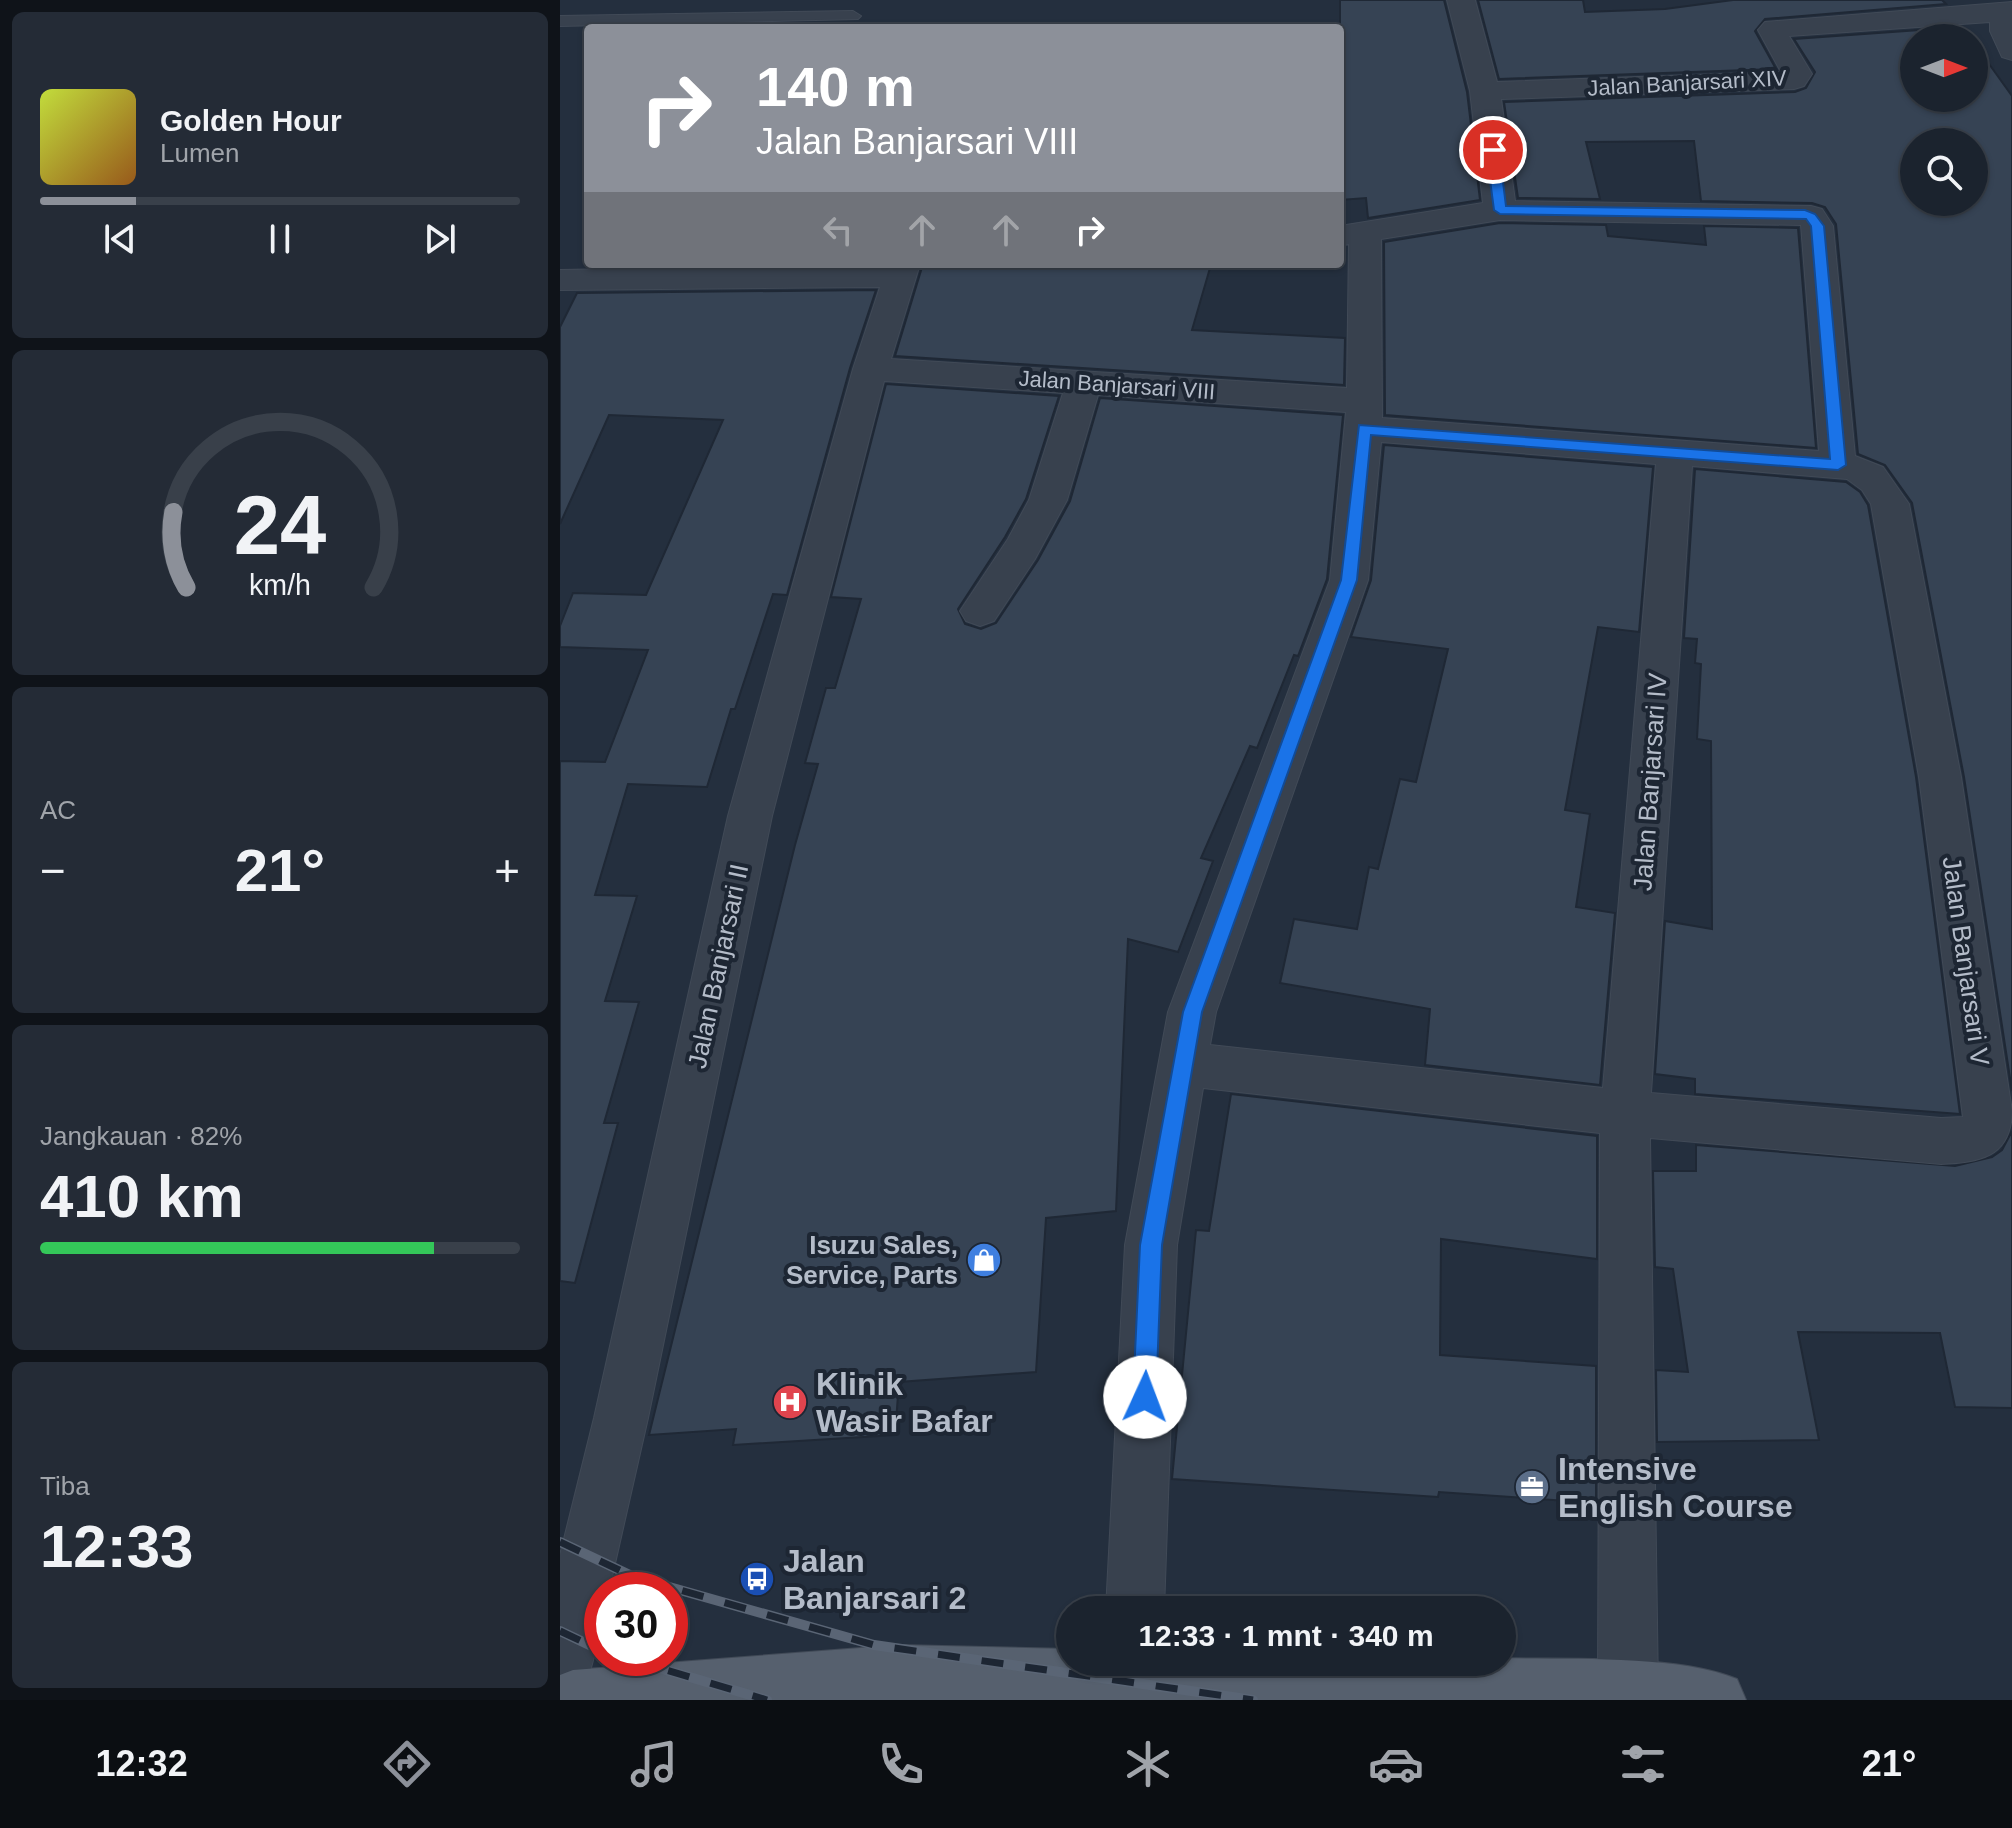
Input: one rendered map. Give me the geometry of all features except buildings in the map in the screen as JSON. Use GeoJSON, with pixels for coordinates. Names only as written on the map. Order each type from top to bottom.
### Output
{"type":"FeatureCollection","features":[{"type":"Feature","properties":{"kind":"main road"},"geometry":{"type":"LineString","coordinates":[[573,1700],[900,1675],[1056,1672]]}},
{"type":"Feature","properties":{"kind":"main road"},"geometry":{"type":"LineString","coordinates":[[1256,1676],[1628,1691],[1716,1700]]}},
{"type":"Feature","properties":{"kind":"street"},"geometry":{"type":"LineString","coordinates":[[1461,0],[1485,91],[1500,210]]}},
{"type":"Feature","properties":{"kind":"street"},"geometry":{"type":"LineString","coordinates":[[1787,0],[1808,27],[2008,12],[2004,31],[2012,51]]}},
{"type":"Feature","properties":{"kind":"street","name":"Jalan Banjarsari XIV"},"geometry":{"type":"LineString","coordinates":[[1485,91],[1794,80],[1797,74],[1772,30],[1808,27]]}},
{"type":"Feature","properties":{"kind":"street"},"geometry":{"type":"LineString","coordinates":[[1136,1596],[1151,1245],[1181,1064],[1192,1012],[1349,580],[1364,415],[1352,234],[1500,210],[1811,216],[1817,226],[1838,465]]}},
{"type":"Feature","properties":{"kind":"street"},"geometry":{"type":"LineString","coordinates":[[560,280],[666,270],[902,270]]}},
{"type":"Feature","properties":{"kind":"street","name":"Jalan Banjarsari II"},"geometry":{"type":"LineString","coordinates":[[560,1676],[631,1373],[750,816],[870,369],[902,270]]}},
{"type":"Feature","properties":{"kind":"street","name":"Jalan Banjarsari VIII"},"geometry":{"type":"LineString","coordinates":[[870,369],[1084,383],[1675,452],[1838,465]]}},
{"type":"Feature","properties":{"kind":"street"},"geometry":{"type":"LineString","coordinates":[[980,611],[1026,543],[1055,484],[1084,383]]}},
{"type":"Feature","properties":{"kind":"street","name":"Jalan Banjarsari IV"},"geometry":{"type":"LineString","coordinates":[[1628,1691],[1625,1113],[1675,452]]}},
{"type":"Feature","properties":{"kind":"street","name":"Jalan Banjarsari V"},"geometry":{"type":"LineString","coordinates":[[1625,1113],[1941,1141],[1975,1139],[1985,1128],[1988,1114],[1940,777],[1890,504],[1876,480],[1866,471],[1838,465]]}},
{"type":"Feature","properties":{"kind":"street"},"geometry":{"type":"LineString","coordinates":[[1181,1064],[1625,1113]]}},
{"type":"Feature","properties":{"kind":"lane"},"geometry":{"type":"LineString","coordinates":[[608,19],[617,0]]}},
{"type":"Feature","properties":{"kind":"lane"},"geometry":{"type":"LineString","coordinates":[[560,21],[853,16]]}},
{"type":"Feature","properties":{"kind":"railway"},"geometry":{"type":"LineString","coordinates":[[560,1542],[634,1577],[874,1645],[1253,1700]]}},
{"type":"Feature","properties":{"kind":"railway"},"geometry":{"type":"LineString","coordinates":[[560,1631],[584,1642]]}},
{"type":"Feature","properties":{"kind":"railway"},"geometry":{"type":"LineString","coordinates":[[686,1676],[767,1700]]}},
{"type":"Feature","properties":{"kind":"place","name":"Isuzu Sales, Service, Parts"},"geometry":{"type":"Point","coordinates":[984,1260]}},
{"type":"Feature","properties":{"kind":"place","name":"Klinik Wasir Bafar"},"geometry":{"type":"Point","coordinates":[790,1402]}},
{"type":"Feature","properties":{"kind":"place","name":"Intensive English Course"},"geometry":{"type":"Point","coordinates":[1532,1487]}},
{"type":"Feature","properties":{"kind":"place","name":"Jalan Banjarsari 2"},"geometry":{"type":"Point","coordinates":[757,1579]}},
{"type":"Feature","properties":{"kind":"route"},"geometry":{"type":"LineString","coordinates":[[1145,1397],[1151,1245],[1192,1012],[1349,580],[1364,429],[1838,465],[1817,226],[1811,216],[1500,210],[1493,150]]}}]}
